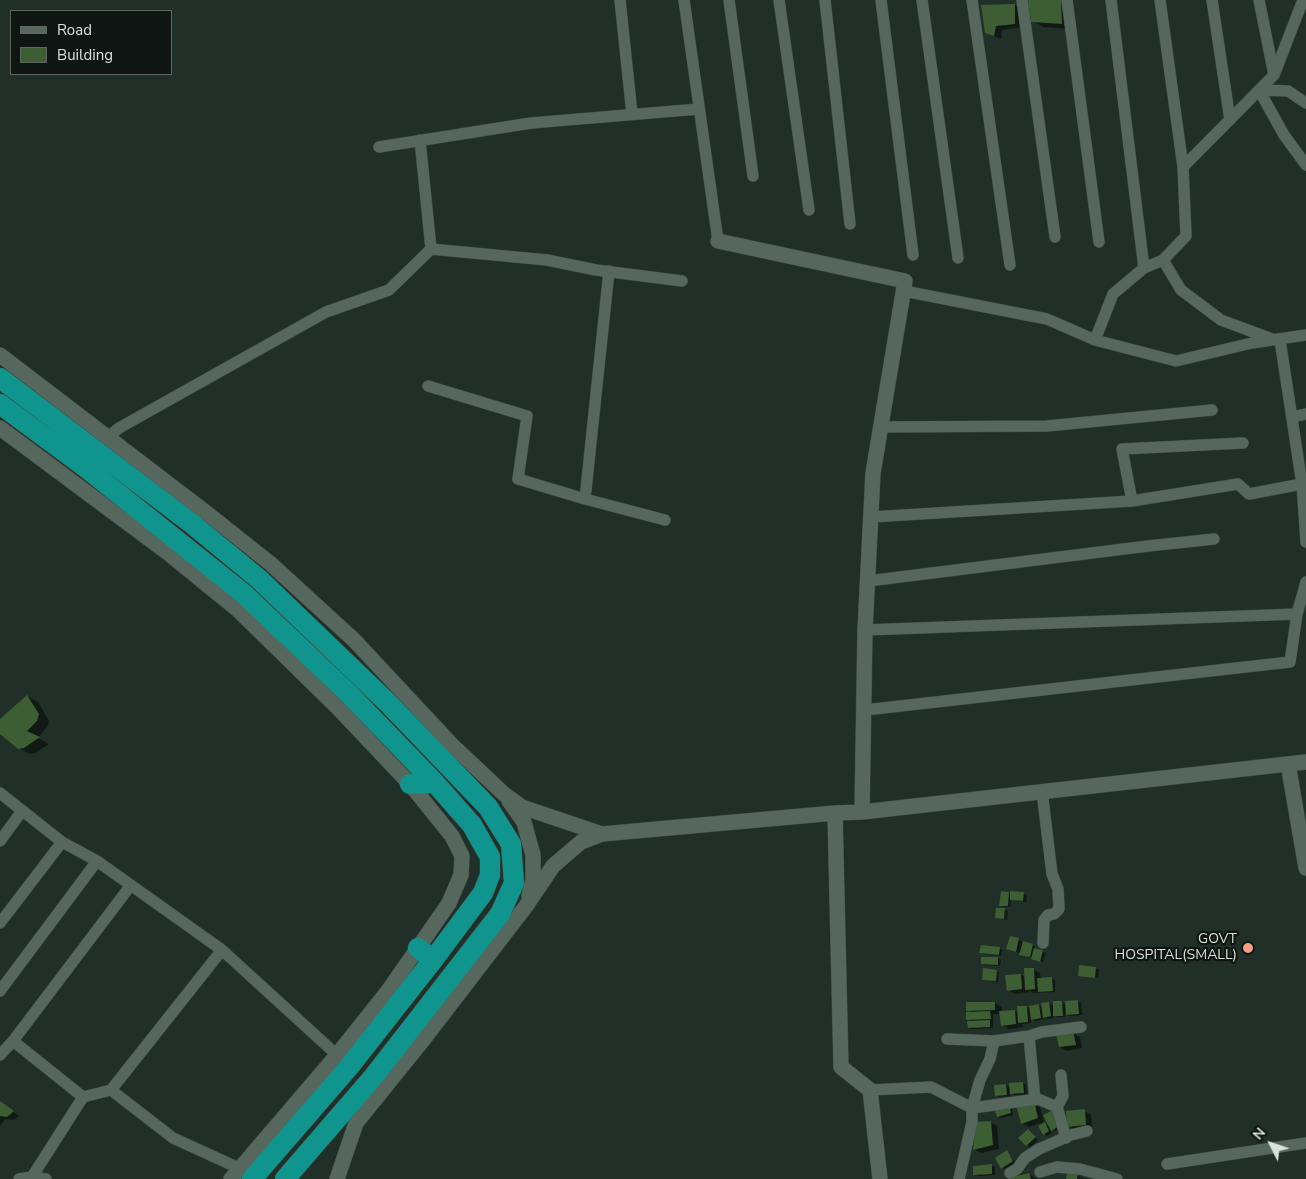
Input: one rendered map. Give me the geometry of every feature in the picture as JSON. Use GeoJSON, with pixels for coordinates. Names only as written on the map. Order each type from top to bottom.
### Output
{"type":"FeatureCollection","features":[{"type":"Feature","properties":{"kind":"highway"},"geometry":{"type":"LineString","coordinates":[[0,378],[191,523],[259,579],[361,675],[488,807],[511,844],[514,883],[500,914],[374,1076],[285,1179]]}},
{"type":"Feature","properties":{"kind":"highway"},"geometry":{"type":"LineString","coordinates":[[0,404],[85,468],[244,594],[348,694],[435,784],[472,825],[490,857],[490,875],[483,893],[426,954],[349,1067],[241,1176]]}},
{"type":"Feature","properties":{"kind":"highway"},"geometry":{"type":"LineString","coordinates":[[410,784],[435,784]]}},
{"type":"Feature","properties":{"kind":"main road"},"geometry":{"type":"LineString","coordinates":[[718,241],[905,281],[873,473],[865,630],[862,812]]}},
{"type":"Feature","properties":{"kind":"main road"},"geometry":{"type":"LineString","coordinates":[[0,356],[108,437],[271,564],[354,640],[452,745],[504,794],[522,807],[602,834]]}},
{"type":"Feature","properties":{"kind":"main road"},"geometry":{"type":"LineString","coordinates":[[0,428],[168,553],[238,610],[339,709],[410,784],[452,836],[462,856],[461,874],[426,954],[388,990],[241,1176]]}},
{"type":"Feature","properties":{"kind":"main road"},"geometry":{"type":"LineString","coordinates":[[337,1179],[356,1123],[423,1040],[526,906],[553,866],[581,842],[602,834],[862,812],[1306,762]]}},
{"type":"Feature","properties":{"kind":"main road"},"geometry":{"type":"LineString","coordinates":[[1288,764],[1306,868]]}},
{"type":"Feature","properties":{"kind":"main road"},"geometry":{"type":"LineString","coordinates":[[504,794],[524,822],[533,855],[533,879],[526,906]]}},
{"type":"Feature","properties":{"kind":"main road"},"geometry":{"type":"LineString","coordinates":[[835,813],[841,1067],[870,1090],[880,1179]]}},
{"type":"Feature","properties":{"kind":"street"},"geometry":{"type":"LineString","coordinates":[[620,0],[632,114]]}},
{"type":"Feature","properties":{"kind":"street"},"geometry":{"type":"LineString","coordinates":[[684,0],[718,241]]}},
{"type":"Feature","properties":{"kind":"street"},"geometry":{"type":"LineString","coordinates":[[729,0],[752,176]]}},
{"type":"Feature","properties":{"kind":"street"},"geometry":{"type":"LineString","coordinates":[[780,0],[809,210]]}},
{"type":"Feature","properties":{"kind":"street"},"geometry":{"type":"LineString","coordinates":[[825,0],[850,224]]}},
{"type":"Feature","properties":{"kind":"street"},"geometry":{"type":"LineString","coordinates":[[881,0],[913,255]]}},
{"type":"Feature","properties":{"kind":"street"},"geometry":{"type":"LineString","coordinates":[[922,0],[958,258]]}},
{"type":"Feature","properties":{"kind":"street"},"geometry":{"type":"LineString","coordinates":[[972,0],[1010,265]]}},
{"type":"Feature","properties":{"kind":"street"},"geometry":{"type":"LineString","coordinates":[[1022,0],[1055,237]]}},
{"type":"Feature","properties":{"kind":"street"},"geometry":{"type":"LineString","coordinates":[[1066,0],[1099,242]]}},
{"type":"Feature","properties":{"kind":"street"},"geometry":{"type":"LineString","coordinates":[[1111,0],[1144,268]]}},
{"type":"Feature","properties":{"kind":"street"},"geometry":{"type":"LineString","coordinates":[[1095,340],[1113,294],[1144,268],[1163,260],[1186,236],[1183,167],[1160,0]]}},
{"type":"Feature","properties":{"kind":"street"},"geometry":{"type":"LineString","coordinates":[[1212,0],[1230,120]]}},
{"type":"Feature","properties":{"kind":"street"},"geometry":{"type":"LineString","coordinates":[[1259,0],[1274,75]]}},
{"type":"Feature","properties":{"kind":"street"},"geometry":{"type":"LineString","coordinates":[[1183,167],[1274,75],[1304,0]]}},
{"type":"Feature","properties":{"kind":"street"},"geometry":{"type":"LineString","coordinates":[[1259,90],[1288,91],[1306,103]]}},
{"type":"Feature","properties":{"kind":"street"},"geometry":{"type":"LineString","coordinates":[[1259,90],[1284,135],[1306,165]]}},
{"type":"Feature","properties":{"kind":"street"},"geometry":{"type":"LineString","coordinates":[[380,147],[531,123],[699,109]]}},
{"type":"Feature","properties":{"kind":"street"},"geometry":{"type":"LineString","coordinates":[[420,140],[431,249]]}},
{"type":"Feature","properties":{"kind":"street"},"geometry":{"type":"LineString","coordinates":[[108,437],[118,428],[326,312],[389,290],[431,249],[547,260],[682,281]]}},
{"type":"Feature","properties":{"kind":"street"},"geometry":{"type":"LineString","coordinates":[[1163,260],[1181,290],[1220,320],[1278,340]]}},
{"type":"Feature","properties":{"kind":"street"},"geometry":{"type":"LineString","coordinates":[[586,499],[608,271]]}},
{"type":"Feature","properties":{"kind":"street"},"geometry":{"type":"LineString","coordinates":[[904,291],[1047,319],[1095,340],[1176,361],[1252,343],[1306,335]]}},
{"type":"Feature","properties":{"kind":"street"},"geometry":{"type":"LineString","coordinates":[[1278,340],[1304,484],[1306,542]]}},
{"type":"Feature","properties":{"kind":"street"},"geometry":{"type":"LineString","coordinates":[[428,386],[527,416],[518,479],[665,520]]}},
{"type":"Feature","properties":{"kind":"street"},"geometry":{"type":"LineString","coordinates":[[881,427],[1047,426],[1212,410]]}},
{"type":"Feature","properties":{"kind":"street"},"geometry":{"type":"LineString","coordinates":[[1292,417],[1306,414]]}},
{"type":"Feature","properties":{"kind":"street"},"geometry":{"type":"LineString","coordinates":[[1132,501],[1122,448],[1243,443]]}},
{"type":"Feature","properties":{"kind":"street"},"geometry":{"type":"LineString","coordinates":[[871,517],[1132,501],[1238,484],[1249,494],[1304,484]]}},
{"type":"Feature","properties":{"kind":"street"},"geometry":{"type":"LineString","coordinates":[[868,581],[1214,539]]}},
{"type":"Feature","properties":{"kind":"street"},"geometry":{"type":"LineString","coordinates":[[864,710],[1290,662],[1297,614],[1306,582]]}},
{"type":"Feature","properties":{"kind":"street"},"geometry":{"type":"LineString","coordinates":[[865,630],[1297,614]]}},
{"type":"Feature","properties":{"kind":"street"},"geometry":{"type":"LineString","coordinates":[[1042,792],[1052,874],[1058,889],[1059,909],[1054,914],[1048,915],[1044,920],[1043,943]]}},
{"type":"Feature","properties":{"kind":"street"},"geometry":{"type":"LineString","coordinates":[[0,794],[62,842],[97,861],[222,950],[337,1055]]}},
{"type":"Feature","properties":{"kind":"street"},"geometry":{"type":"LineString","coordinates":[[0,840],[22,811]]}},
{"type":"Feature","properties":{"kind":"street"},"geometry":{"type":"LineString","coordinates":[[0,923],[62,842]]}},
{"type":"Feature","properties":{"kind":"street"},"geometry":{"type":"LineString","coordinates":[[0,991],[97,861]]}},
{"type":"Feature","properties":{"kind":"street"},"geometry":{"type":"LineString","coordinates":[[0,1055],[13,1041],[131,885]]}},
{"type":"Feature","properties":{"kind":"street"},"geometry":{"type":"LineString","coordinates":[[32,1177],[83,1097],[111,1090],[222,950]]}},
{"type":"Feature","properties":{"kind":"street"},"geometry":{"type":"LineString","coordinates":[[947,1040],[994,1042],[1042,1032],[1082,1027]]}},
{"type":"Feature","properties":{"kind":"street"},"geometry":{"type":"LineString","coordinates":[[1029,1036],[1035,1100]]}},
{"type":"Feature","properties":{"kind":"street"},"geometry":{"type":"LineString","coordinates":[[13,1041],[83,1097]]}},
{"type":"Feature","properties":{"kind":"street"},"geometry":{"type":"LineString","coordinates":[[959,1179],[972,1122],[972,1108],[980,1080],[990,1059],[994,1042]]}},
{"type":"Feature","properties":{"kind":"street"},"geometry":{"type":"LineString","coordinates":[[1061,1075],[1063,1096],[1057,1107],[1066,1138]]}},
{"type":"Feature","properties":{"kind":"street"},"geometry":{"type":"LineString","coordinates":[[870,1090],[931,1087],[972,1108],[1038,1099],[1057,1107]]}},
{"type":"Feature","properties":{"kind":"street"},"geometry":{"type":"LineString","coordinates":[[111,1090],[173,1138],[241,1176]]}},
{"type":"Feature","properties":{"kind":"street"},"geometry":{"type":"LineString","coordinates":[[1010,1173],[1017,1170],[1025,1158],[1039,1149],[1087,1131]]}},
{"type":"Feature","properties":{"kind":"street"},"geometry":{"type":"LineString","coordinates":[[1167,1164],[1306,1143]]}},
{"type":"Feature","properties":{"kind":"street"},"geometry":{"type":"LineString","coordinates":[[1029,1155],[1039,1175],[1057,1167],[1080,1169],[1117,1179]]}},
{"type":"Feature","properties":{"kind":"street"},"geometry":{"type":"LineString","coordinates":[[19,1179],[32,1177],[46,1179]]}},
{"type":"Feature","properties":{"kind":"building"},"geometry":{"type":"Polygon","coordinates":[[[1028,0],[1061,0],[1062,24],[1031,22],[1028,0]]]}},
{"type":"Feature","properties":{"kind":"building"},"geometry":{"type":"Polygon","coordinates":[[[1015,4],[1015,24],[996,26],[994,36],[985,33],[981,5],[1015,4]]]}},
{"type":"Feature","properties":{"kind":"building"},"geometry":{"type":"Polygon","coordinates":[[[27,695],[39,714],[37,721],[27,731],[40,737],[24,748],[18,749],[0,734],[0,719],[27,695]]]}},
{"type":"Feature","properties":{"kind":"building"},"geometry":{"type":"Polygon","coordinates":[[[1001,891],[1009,892],[1008,906],[999,906],[1001,891]]]}},
{"type":"Feature","properties":{"kind":"building"},"geometry":{"type":"Polygon","coordinates":[[[1010,891],[1024,892],[1023,901],[1010,900],[1010,891]]]}},
{"type":"Feature","properties":{"kind":"building"},"geometry":{"type":"Polygon","coordinates":[[[996,908],[1005,908],[1004,919],[995,918],[996,908]]]}},
{"type":"Feature","properties":{"kind":"building"},"geometry":{"type":"Polygon","coordinates":[[[1010,936],[1019,938],[1016,952],[1006,949],[1010,936]]]}},
{"type":"Feature","properties":{"kind":"building"},"geometry":{"type":"Polygon","coordinates":[[[1023,941],[1033,944],[1030,957],[1019,955],[1023,941]]]}},
{"type":"Feature","properties":{"kind":"building"},"geometry":{"type":"Polygon","coordinates":[[[981,945],[1000,947],[999,955],[979,953],[981,945]]]}},
{"type":"Feature","properties":{"kind":"building"},"geometry":{"type":"Polygon","coordinates":[[[1034,948],[1043,950],[1040,962],[1031,959],[1034,948]]]}},
{"type":"Feature","properties":{"kind":"building"},"geometry":{"type":"Polygon","coordinates":[[[981,957],[998,957],[998,965],[981,964],[981,957]]]}},
{"type":"Feature","properties":{"kind":"building"},"geometry":{"type":"Polygon","coordinates":[[[1079,965],[1096,967],[1095,978],[1078,976],[1079,965]]]}},
{"type":"Feature","properties":{"kind":"building"},"geometry":{"type":"Polygon","coordinates":[[[983,968],[997,970],[996,981],[982,980],[983,968]]]}},
{"type":"Feature","properties":{"kind":"building"},"geometry":{"type":"Polygon","coordinates":[[[1024,968],[1034,968],[1035,989],[1025,990],[1024,968]]]}},
{"type":"Feature","properties":{"kind":"building"},"geometry":{"type":"Polygon","coordinates":[[[1021,974],[1022,989],[1007,991],[1005,975],[1021,974]]]}},
{"type":"Feature","properties":{"kind":"building"},"geometry":{"type":"Polygon","coordinates":[[[1052,977],[1053,991],[1038,992],[1037,978],[1052,977]]]}},
{"type":"Feature","properties":{"kind":"building"},"geometry":{"type":"Polygon","coordinates":[[[1078,1000],[1079,1014],[1066,1015],[1065,1001],[1078,1000]]]}},
{"type":"Feature","properties":{"kind":"building"},"geometry":{"type":"Polygon","coordinates":[[[1053,1001],[1062,1001],[1063,1016],[1053,1016],[1053,1001]]]}},
{"type":"Feature","properties":{"kind":"building"},"geometry":{"type":"Polygon","coordinates":[[[966,1002],[995,1002],[995,1010],[966,1011],[966,1002]]]}},
{"type":"Feature","properties":{"kind":"building"},"geometry":{"type":"Polygon","coordinates":[[[1049,1002],[1051,1016],[1043,1018],[1041,1003],[1049,1002]]]}},
{"type":"Feature","properties":{"kind":"building"},"geometry":{"type":"Polygon","coordinates":[[[1039,1004],[1041,1018],[1031,1020],[1029,1006],[1039,1004]]]}},
{"type":"Feature","properties":{"kind":"building"},"geometry":{"type":"Polygon","coordinates":[[[1017,1006],[1027,1006],[1028,1022],[1018,1023],[1017,1006]]]}},
{"type":"Feature","properties":{"kind":"building"},"geometry":{"type":"Polygon","coordinates":[[[1015,1010],[1016,1024],[1001,1026],[999,1011],[1015,1010]]]}},
{"type":"Feature","properties":{"kind":"building"},"geometry":{"type":"Polygon","coordinates":[[[990,1011],[991,1019],[966,1020],[966,1012],[990,1011]]]}},
{"type":"Feature","properties":{"kind":"building"},"geometry":{"type":"Polygon","coordinates":[[[990,1020],[990,1027],[968,1028],[967,1021],[990,1020]]]}},
{"type":"Feature","properties":{"kind":"building"},"geometry":{"type":"Polygon","coordinates":[[[1073,1031],[1076,1045],[1059,1047],[1056,1034],[1073,1031]]]}},
{"type":"Feature","properties":{"kind":"building"},"geometry":{"type":"Polygon","coordinates":[[[1023,1082],[1024,1093],[1010,1094],[1009,1083],[1023,1082]]]}},
{"type":"Feature","properties":{"kind":"building"},"geometry":{"type":"Polygon","coordinates":[[[1006,1084],[1007,1095],[995,1096],[994,1085],[1006,1084]]]}},
{"type":"Feature","properties":{"kind":"building"},"geometry":{"type":"Polygon","coordinates":[[[0,1101],[14,1111],[7,1117],[0,1116],[0,1101]]]}},
{"type":"Feature","properties":{"kind":"building"},"geometry":{"type":"Polygon","coordinates":[[[1034,1101],[1038,1118],[1021,1124],[1016,1105],[1034,1101]]]}},
{"type":"Feature","properties":{"kind":"building"},"geometry":{"type":"Polygon","coordinates":[[[1009,1105],[1011,1113],[997,1117],[994,1108],[1009,1105]]]}},
{"type":"Feature","properties":{"kind":"building"},"geometry":{"type":"Polygon","coordinates":[[[1085,1109],[1086,1125],[1067,1127],[1066,1111],[1085,1109]]]}},
{"type":"Feature","properties":{"kind":"building"},"geometry":{"type":"Polygon","coordinates":[[[1053,1110],[1061,1125],[1051,1131],[1043,1115],[1053,1110]]]}},
{"type":"Feature","properties":{"kind":"building"},"geometry":{"type":"Polygon","coordinates":[[[991,1121],[993,1145],[973,1150],[976,1122],[991,1121]]]}},
{"type":"Feature","properties":{"kind":"building"},"geometry":{"type":"Polygon","coordinates":[[[1045,1122],[1049,1131],[1043,1135],[1038,1126],[1045,1122]]]}},
{"type":"Feature","properties":{"kind":"building"},"geometry":{"type":"Polygon","coordinates":[[[1028,1129],[1036,1137],[1026,1146],[1018,1138],[1028,1129]]]}},
{"type":"Feature","properties":{"kind":"building"},"geometry":{"type":"Polygon","coordinates":[[[1007,1150],[1013,1161],[1001,1169],[995,1158],[1007,1150]]]}},
{"type":"Feature","properties":{"kind":"building"},"geometry":{"type":"Polygon","coordinates":[[[992,1164],[992,1174],[973,1175],[973,1166],[992,1164]]]}},
{"type":"Feature","properties":{"kind":"building"},"geometry":{"type":"Polygon","coordinates":[[[1067,1172],[1078,1174],[1077,1179],[1066,1179],[1067,1172]]]}},
{"type":"Feature","properties":{"kind":"building"},"geometry":{"type":"Polygon","coordinates":[[[1029,1173],[1031,1179],[1009,1179],[1009,1178],[1029,1173]]]}},
{"type":"Feature","properties":{"kind":"place","name":"GOVT HOSPITAL(SMALL)"},"geometry":{"type":"Point","coordinates":[1248,948]}}]}
